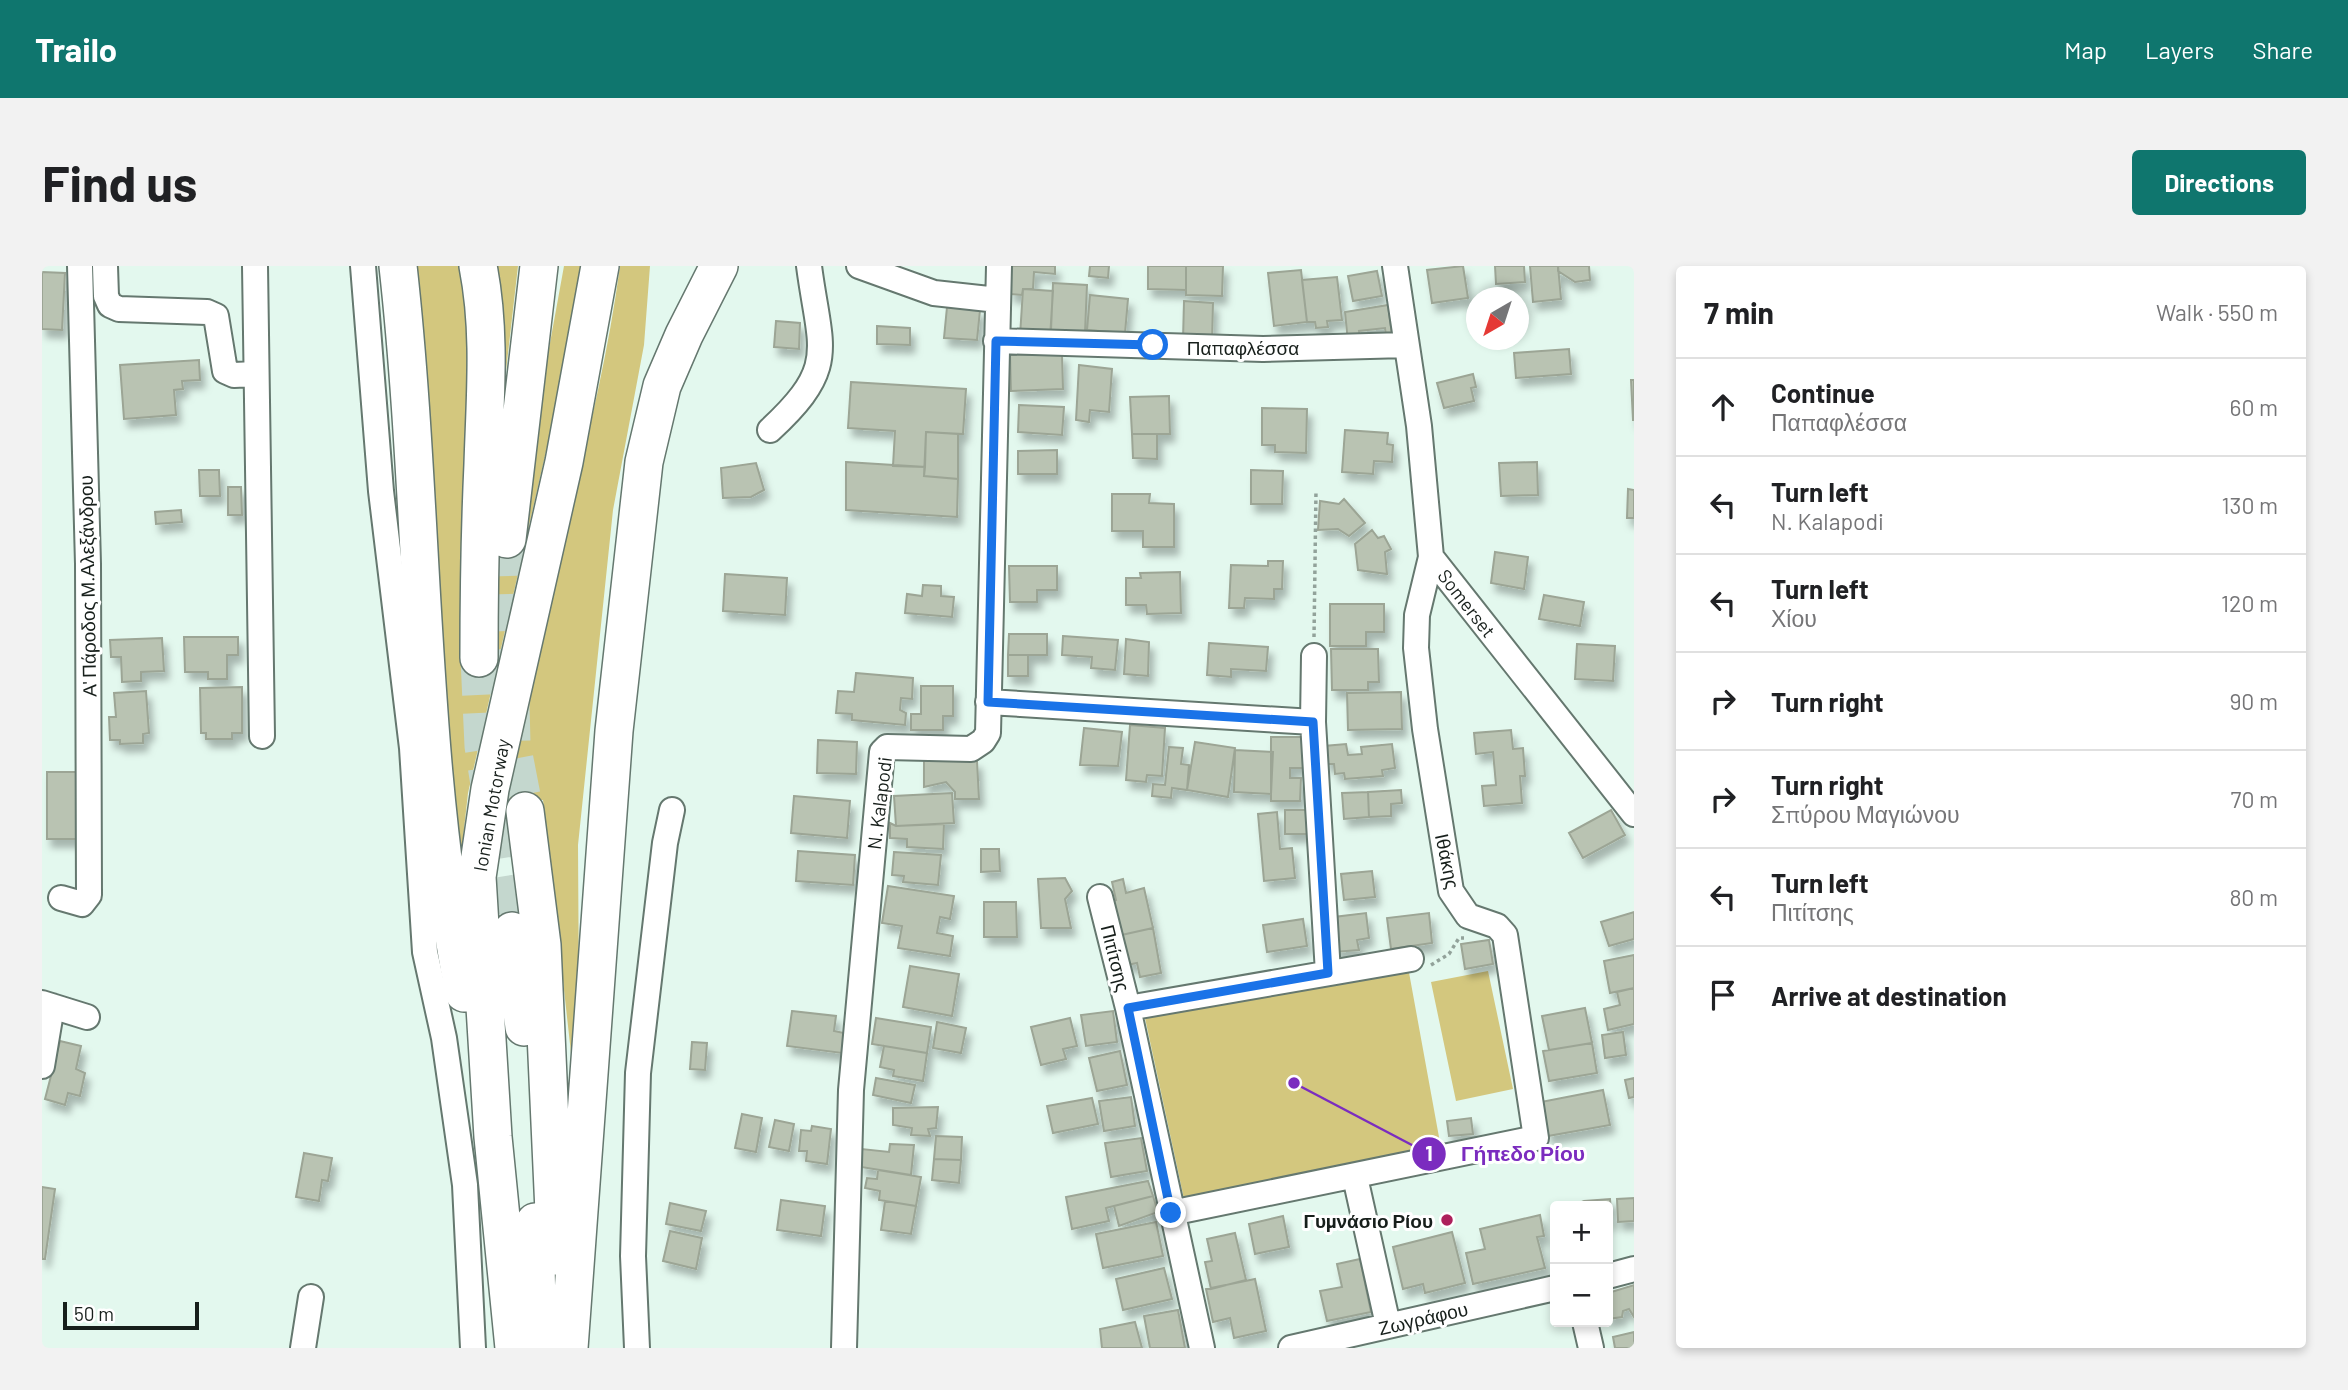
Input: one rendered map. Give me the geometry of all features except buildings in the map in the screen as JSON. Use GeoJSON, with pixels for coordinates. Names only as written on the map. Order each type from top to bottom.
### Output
{"type":"FeatureCollection","features":[{"type":"Feature","properties":{"kind":"highway"},"geometry":{"type":"LineString","coordinates":[[398,266],[405,332],[423,655],[439,819],[453,938],[493,1137]]}},
{"type":"Feature","properties":{"kind":"highway"},"geometry":{"type":"LineString","coordinates":[[478,266],[485,299],[487,347],[479,557],[479,658]]}},
{"type":"Feature","properties":{"kind":"highway"},"geometry":{"type":"LineString","coordinates":[[508,539],[539,266]]}},
{"type":"Feature","properties":{"kind":"highway"},"geometry":{"type":"LineString","coordinates":[[569,1348],[614,731],[644,462],[662,386],[719,266]]}},
{"type":"Feature","properties":{"kind":"highway","name":"Ionian Motorway"},"geometry":{"type":"LineString","coordinates":[[514,1348],[493,1137],[477,877],[490,789],[564,462],[599,267]]}},
{"type":"Feature","properties":{"kind":"highway"},"geometry":{"type":"LineString","coordinates":[[525,811],[542,945],[549,1048],[557,1348]]}},
{"type":"Feature","properties":{"kind":"highway"},"geometry":{"type":"LineString","coordinates":[[512,931],[528,1072],[538,1348]]}},
{"type":"Feature","properties":{"kind":"street","name":"Α' Πάροδος Μ.Αλεξάνδρου"},"geometry":{"type":"LineString","coordinates":[[71,901],[89,895],[90,816],[80,266]]}},
{"type":"Feature","properties":{"kind":"street"},"geometry":{"type":"LineString","coordinates":[[106,266],[106,296],[110,305],[119,309],[207,312],[216,316],[225,371],[234,375],[255,374]]}},
{"type":"Feature","properties":{"kind":"street"},"geometry":{"type":"LineString","coordinates":[[255,266],[262,736]]}},
{"type":"Feature","properties":{"kind":"street"},"geometry":{"type":"LineString","coordinates":[[363,266],[381,491],[412,748],[425,952],[444,1038],[465,1185],[473,1348]]}},
{"type":"Feature","properties":{"kind":"street"},"geometry":{"type":"LineString","coordinates":[[770,429],[798,403],[819,368],[822,343],[809,266]]}},
{"type":"Feature","properties":{"kind":"street"},"geometry":{"type":"LineString","coordinates":[[859,266],[934,293],[998,300]]}},
{"type":"Feature","properties":{"kind":"street","name":"N. Kalapodi"},"geometry":{"type":"LineString","coordinates":[[844,1348],[851,1090],[882,752],[887,747],[975,747],[988,733],[999,266]]}},
{"type":"Feature","properties":{"kind":"street","name":"Somerset"},"geometry":{"type":"LineString","coordinates":[[1395,266],[1428,500],[1431,557],[1634,814]]}},
{"type":"Feature","properties":{"kind":"street","name":"Παπαφλέσσα"},"geometry":{"type":"LineString","coordinates":[[996,341],[1263,349],[1406,345]]}},
{"type":"Feature","properties":{"kind":"street","name":"Ιθάκης"},"geometry":{"type":"LineString","coordinates":[[1355,1177],[1536,1138],[1505,935],[1497,926],[1468,916],[1451,891],[1425,729],[1415,636],[1431,557]]}},
{"type":"Feature","properties":{"kind":"street"},"geometry":{"type":"LineString","coordinates":[[1314,656],[1313,722],[1328,973]]}},
{"type":"Feature","properties":{"kind":"street"},"geometry":{"type":"LineString","coordinates":[[988,702],[1313,722]]}},
{"type":"Feature","properties":{"kind":"street"},"geometry":{"type":"LineString","coordinates":[[637,1348],[633,1256],[638,1073],[665,843],[672,810]]}},
{"type":"Feature","properties":{"kind":"street","name":"Πιτίτσης"},"geometry":{"type":"LineString","coordinates":[[1101,897],[1202,1348]]}},
{"type":"Feature","properties":{"kind":"street"},"geometry":{"type":"LineString","coordinates":[[1128,1008],[1328,973],[1418,964]]}},
{"type":"Feature","properties":{"kind":"street"},"geometry":{"type":"LineString","coordinates":[[42,1066],[47,1004],[87,1017]]}},
{"type":"Feature","properties":{"kind":"street"},"geometry":{"type":"LineString","coordinates":[[1171,1213],[1355,1177],[1388,1325]]}},
{"type":"Feature","properties":{"kind":"street"},"geometry":{"type":"LineString","coordinates":[[1613,1275],[1634,1269]]}},
{"type":"Feature","properties":{"kind":"street","name":"Ζωγράφου"},"geometry":{"type":"LineString","coordinates":[[1291,1348],[1362,1340],[1388,1325],[1550,1289]]}},
{"type":"Feature","properties":{"kind":"street"},"geometry":{"type":"LineString","coordinates":[[303,1348],[311,1297]]}},
{"type":"Feature","properties":{"kind":"street"},"geometry":{"type":"LineString","coordinates":[[1586,1327],[1591,1348]]}},
{"type":"Feature","properties":{"kind":"path"},"geometry":{"type":"LineString","coordinates":[[1314,656],[1316,490]]}},
{"type":"Feature","properties":{"kind":"path"},"geometry":{"type":"LineString","coordinates":[[1418,964],[1449,954],[1460,938],[1486,924]]}},
{"type":"Feature","properties":{"kind":"shaded area"},"geometry":{"type":"Polygon","coordinates":[[[416,266],[468,266],[489,544],[532,442],[564,266],[583,266],[560,390],[468,793],[456,901],[416,266]]]}},
{"type":"Feature","properties":{"kind":"shaded area"},"geometry":{"type":"Polygon","coordinates":[[[494,266],[518,266],[503,397],[494,266]]]}},
{"type":"Feature","properties":{"kind":"shaded area"},"geometry":{"type":"Polygon","coordinates":[[[620,266],[650,266],[644,345],[613,510],[578,845],[579,1007],[576,1052],[571,1053],[543,800],[508,802],[532,667],[596,401],[620,266]]]}},
{"type":"Feature","properties":{"kind":"shaded area"},"geometry":{"type":"Polygon","coordinates":[[[1408,967],[1441,1148],[1184,1199],[1145,1018],[1408,967]]]}},
{"type":"Feature","properties":{"kind":"shaded area"},"geometry":{"type":"Polygon","coordinates":[[[1488,971],[1513,1089],[1456,1101],[1431,982],[1488,971]]]}},
{"type":"Feature","properties":{"kind":"tunnel"},"geometry":{"type":"LineString","coordinates":[[507,539],[512,744],[525,811]]}},
{"type":"Feature","properties":{"kind":"tunnel"},"geometry":{"type":"LineString","coordinates":[[479,658],[483,746],[512,931]]}},
{"type":"Feature","properties":{"kind":"place","name":"Γήπεδο Ρίου"},"geometry":{"type":"Point","coordinates":[1294,1083]}},
{"type":"Feature","properties":{"kind":"place","name":"Γυμνάσιο Ρίου"},"geometry":{"type":"Point","coordinates":[1447,1220]}},
{"type":"Feature","properties":{"kind":"route"},"geometry":{"type":"LineString","coordinates":[[1153,345],[996,341],[988,702],[1313,722],[1328,973],[1128,1008],[1171,1213]]}}]}
